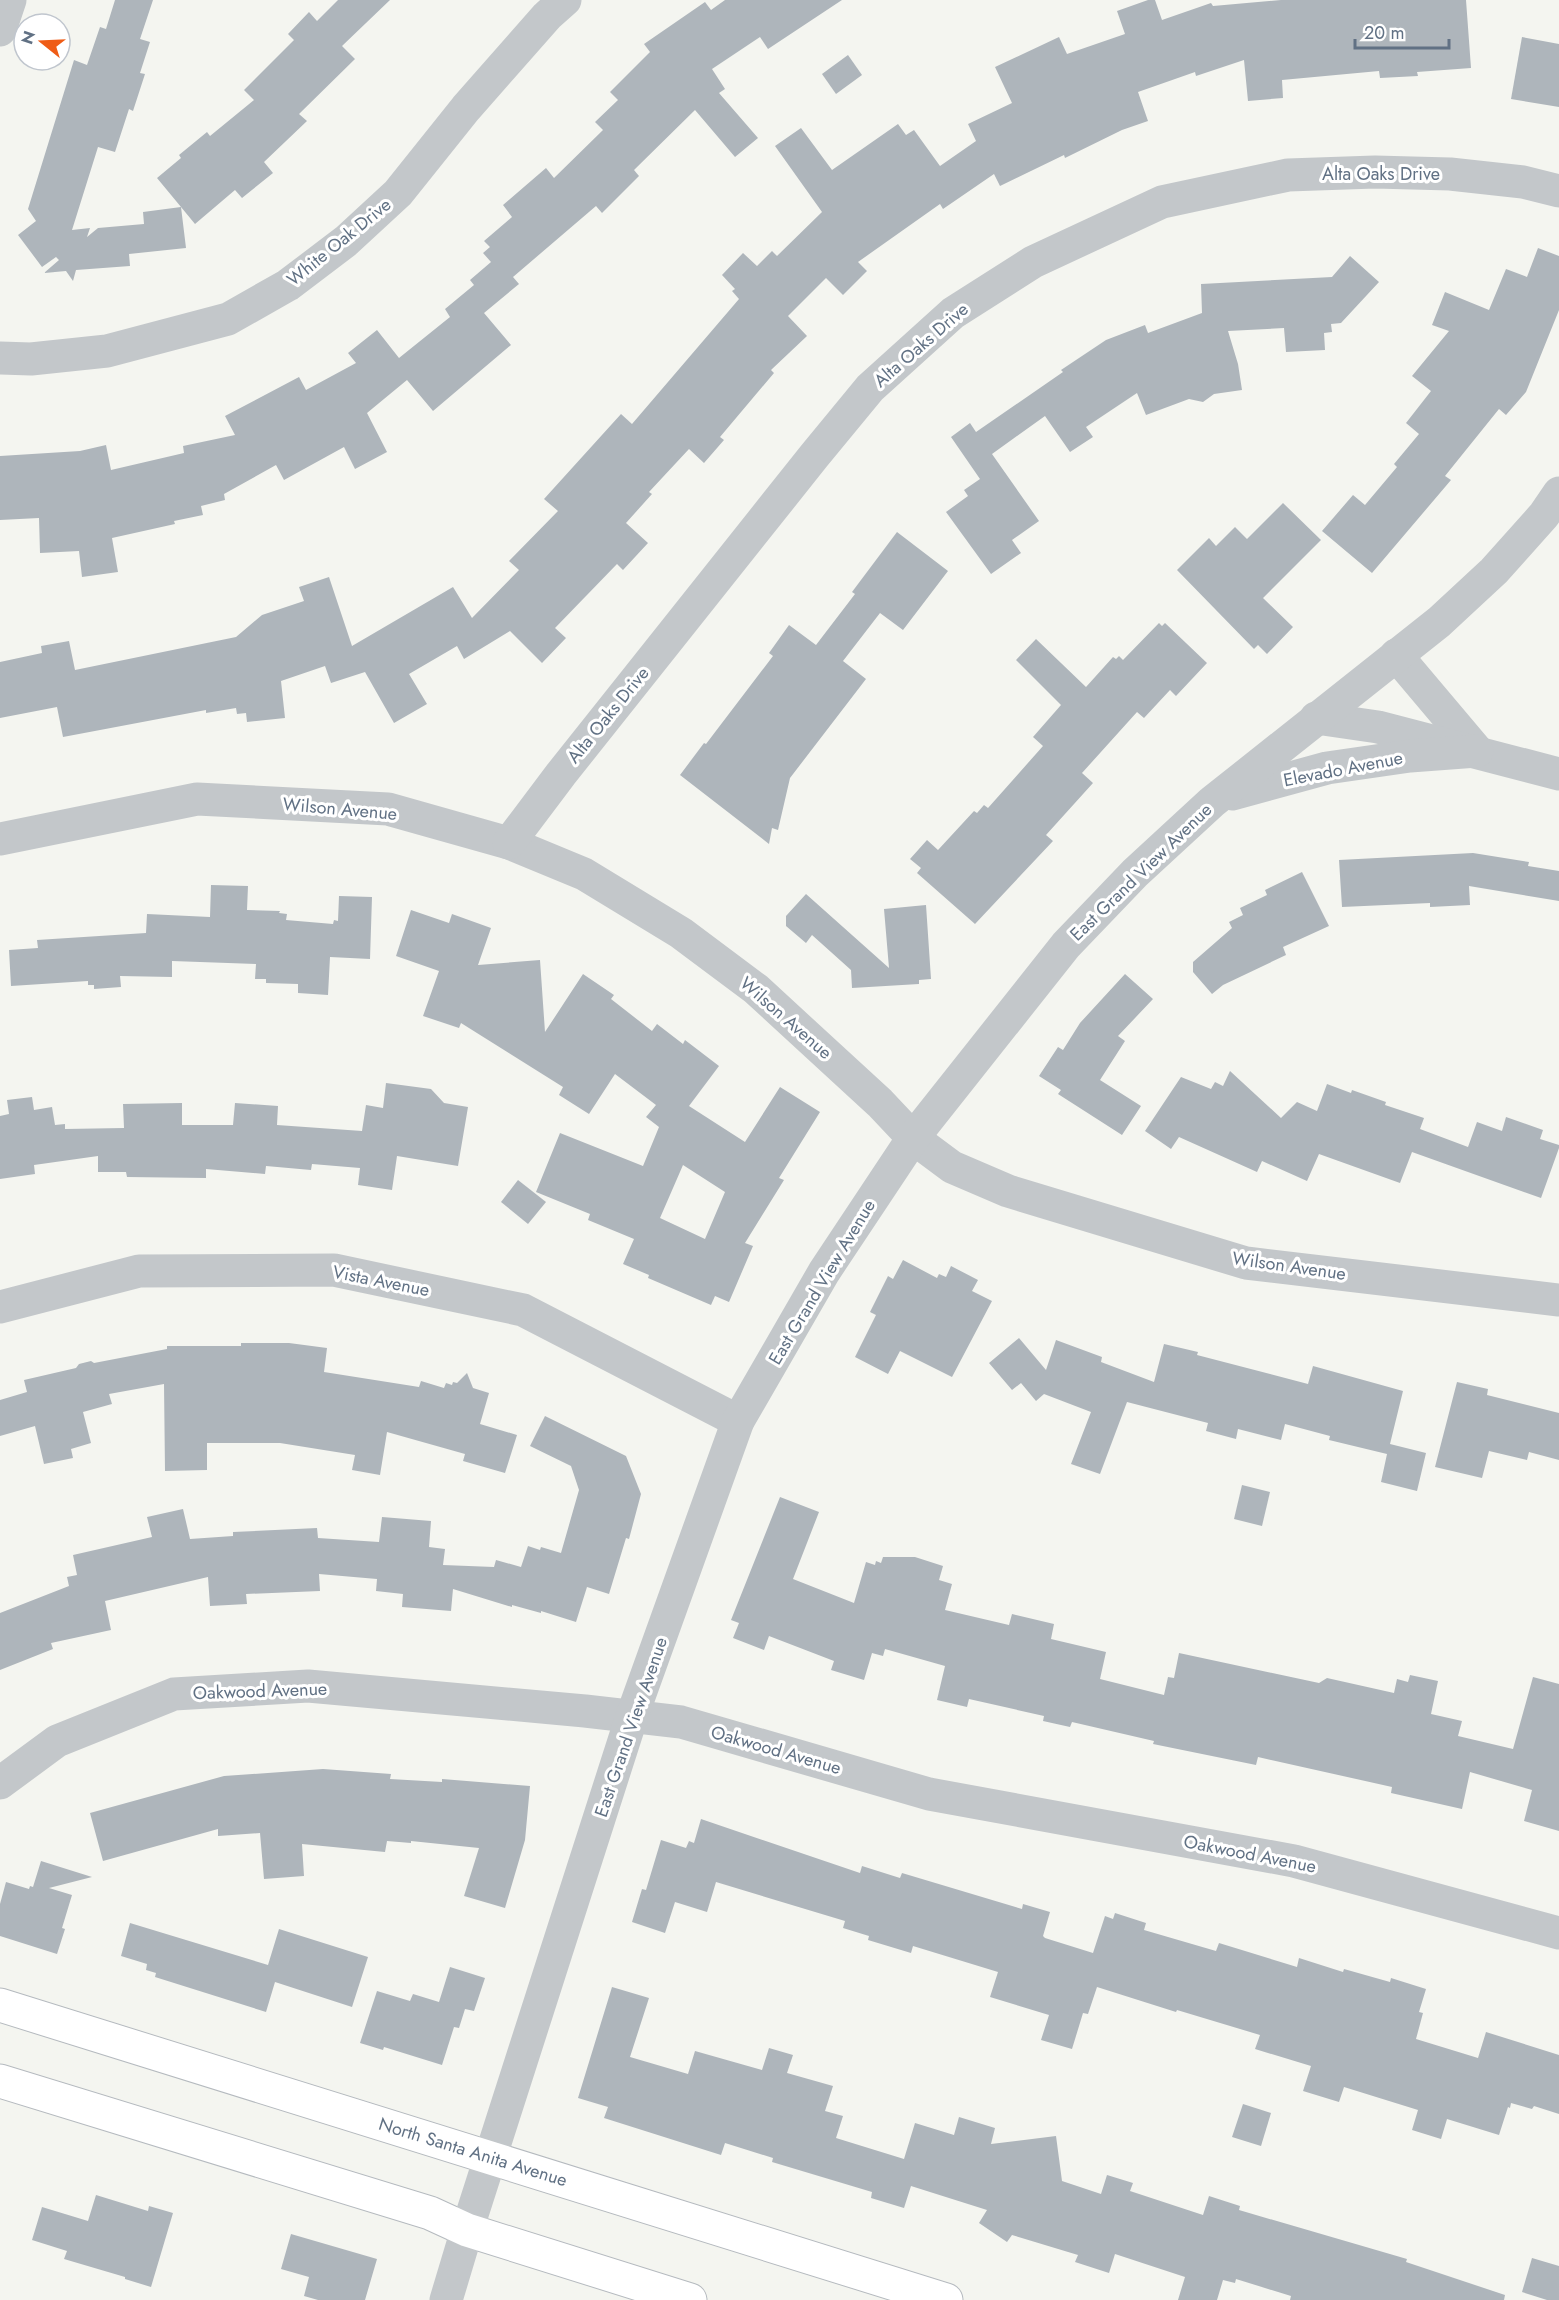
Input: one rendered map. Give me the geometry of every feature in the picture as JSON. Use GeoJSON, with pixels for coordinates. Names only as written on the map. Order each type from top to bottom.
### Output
{"type":"FeatureCollection","features":[{"type":"Feature","properties":{"kind":"street"},"geometry":{"type":"LineString","coordinates":[[0,30],[10,0]]}},
{"type":"Feature","properties":{"kind":"street","name":"White Oak Drive"},"geometry":{"type":"LineString","coordinates":[[0,358],[31,359],[107,351],[228,319],[288,285],[346,241],[398,193],[466,108],[547,16],[565,0]]}},
{"type":"Feature","properties":{"kind":"street","name":"Alta Oaks Drive"},"geometry":{"type":"LineString","coordinates":[[509,843],[806,465],[870,388],[953,313],[1033,261],[1162,202],[1288,175],[1375,172],[1450,174],[1523,182],[1559,191]]}},
{"type":"Feature","properties":{"kind":"street","name":"East Grand View Avenue"},"geometry":{"type":"LineString","coordinates":[[447,2300],[466,2230],[632,1716],[738,1422],[824,1272],[913,1138],[1065,945],[1135,873],[1212,802],[1439,622],[1494,571],[1544,515],[1559,493]]}},
{"type":"Feature","properties":{"kind":"street"},"geometry":{"type":"LineString","coordinates":[[1396,655],[1477,752]]}},
{"type":"Feature","properties":{"kind":"street","name":"Elevado Avenue"},"geometry":{"type":"LineString","coordinates":[[1316,718],[1378,727],[1559,774]]}},
{"type":"Feature","properties":{"kind":"street","name":"Elevado Avenue"},"geometry":{"type":"LineString","coordinates":[[1212,802],[1239,791],[1327,768],[1410,756],[1477,752]]}},
{"type":"Feature","properties":{"kind":"street","name":"Wilson Avenue"},"geometry":{"type":"LineString","coordinates":[[0,839],[197,799],[388,809],[509,843],[584,874],[681,933],[756,989],[880,1103],[913,1138],[952,1167],[1008,1191],[1246,1263],[1559,1300]]}},
{"type":"Feature","properties":{"kind":"street","name":"Vista Avenue"},"geometry":{"type":"LineString","coordinates":[[0,1307],[140,1271],[334,1270],[523,1310],[738,1422]]}},
{"type":"Feature","properties":{"kind":"street","name":"Oakwood Avenue"},"geometry":{"type":"LineString","coordinates":[[0,1783],[57,1741],[174,1694],[308,1686],[632,1716],[681,1722],[929,1794],[1294,1861],[1559,1933]]}},
{"type":"Feature","properties":{"kind":"street","name":"North Santa Anita Avenue"},"geometry":{"type":"LineString","coordinates":[[0,2005],[946,2300]]}},
{"type":"Feature","properties":{"kind":"street"},"geometry":{"type":"LineString","coordinates":[[0,2081],[430,2213],[466,2230],[690,2300]]}},
{"type":"Feature","properties":{"kind":"building"},"geometry":{"type":"Polygon","coordinates":[[[115,0],[153,0],[140,39],[150,42],[140,73],[145,74],[133,111],[129,109],[115,152],[98,147],[72,230],[90,228],[87,237],[98,228],[144,224],[143,212],[181,207],[186,248],[129,254],[130,266],[76,270],[73,281],[66,271],[44,273],[59,260],[56,257],[42,267],[18,235],[36,221],[28,209],[74,60],[87,65],[100,27],[106,29],[115,0]]]}},
{"type":"Feature","properties":{"kind":"building"},"geometry":{"type":"Polygon","coordinates":[[[338,0],[390,0],[342,46],[355,59],[299,114],[307,121],[264,162],[273,173],[242,198],[235,190],[195,224],[157,178],[181,158],[179,155],[207,132],[210,136],[254,100],[244,90],[294,40],[288,34],[309,12],[317,21],[338,0]]]}},
{"type":"Feature","properties":{"kind":"building"},"geometry":{"type":"Polygon","coordinates":[[[725,0],[842,0],[768,49],[760,37],[712,69],[725,89],[719,93],[758,138],[735,157],[695,110],[634,170],[639,176],[602,213],[596,206],[513,277],[519,284],[484,313],[511,345],[433,411],[407,380],[367,413],[387,452],[355,469],[344,447],[284,480],[276,465],[224,494],[225,500],[201,506],[203,515],[174,521],[175,524],[112,538],[118,572],[82,577],[79,551],[40,553],[39,518],[0,520],[0,456],[80,451],[106,445],[111,470],[184,453],[183,446],[235,435],[225,416],[299,377],[306,390],[356,363],[348,353],[377,330],[399,358],[450,317],[445,309],[474,285],[470,280],[491,262],[483,253],[490,247],[484,241],[512,217],[503,205],[546,168],[554,178],[603,130],[595,122],[618,100],[610,92],[650,52],[644,44],[705,2],[711,10],[725,0]]]}},
{"type":"Feature","properties":{"kind":"building"},"geometry":{"type":"Polygon","coordinates":[[[1148,0],[1155,0],[1162,20],[1211,3],[1213,6],[1281,0],[1466,0],[1471,68],[1417,72],[1418,76],[1380,78],[1379,71],[1282,80],[1283,98],[1248,101],[1244,60],[1196,76],[1195,72],[1138,92],[1148,121],[1122,130],[1065,158],[1064,155],[1000,186],[994,174],[943,209],[940,204],[858,262],[867,271],[843,295],[826,278],[788,316],[807,336],[771,370],[774,373],[720,437],[724,440],[704,463],[689,449],[649,492],[652,494],[626,523],[648,543],[623,570],[617,564],[555,628],[566,638],[542,663],[510,631],[464,659],[457,646],[409,674],[427,704],[394,723],[365,672],[331,683],[325,666],[281,681],[285,718],[247,722],[246,713],[237,714],[236,708],[206,713],[206,710],[63,737],[57,707],[0,718],[0,662],[42,653],[41,646],[69,641],[75,670],[236,637],[262,615],[304,601],[299,587],[329,577],[352,646],[453,587],[472,618],[519,570],[509,561],[558,511],[544,499],[621,414],[632,424],[739,299],[732,291],[735,289],[722,275],[743,253],[757,266],[772,251],[777,256],[822,212],[775,146],[801,128],[832,170],[898,124],[906,135],[914,130],[940,166],[976,141],[968,124],[1012,103],[995,67],[1059,37],[1067,54],[1125,34],[1117,11],[1148,0]]]}},
{"type":"Feature","properties":{"kind":"building"},"geometry":{"type":"Polygon","coordinates":[[[1522,37],[1559,44],[1559,107],[1511,99],[1522,37]]]}},
{"type":"Feature","properties":{"kind":"building"},"geometry":{"type":"Polygon","coordinates":[[[848,55],[862,75],[836,94],[822,74],[848,55]]]}},
{"type":"Feature","properties":{"kind":"building"},"geometry":{"type":"Polygon","coordinates":[[[1538,248],[1559,256],[1559,310],[1526,392],[1506,415],[1499,409],[1445,476],[1451,480],[1372,573],[1322,531],[1353,495],[1365,505],[1397,467],[1394,464],[1419,434],[1406,423],[1431,391],[1412,376],[1449,331],[1432,325],[1445,292],[1489,310],[1506,269],[1527,277],[1538,248]]]}},
{"type":"Feature","properties":{"kind":"building"},"geometry":{"type":"Polygon","coordinates":[[[1350,256],[1379,282],[1341,323],[1331,324],[1332,332],[1324,333],[1325,350],[1286,352],[1284,328],[1228,331],[1238,364],[1242,390],[1214,394],[1203,402],[1189,399],[1146,415],[1137,393],[1086,427],[1093,437],[1070,452],[1045,416],[992,454],[1039,521],[1012,540],[1021,553],[991,574],[946,512],[968,496],[964,490],[980,479],[951,437],[970,423],[976,432],[1106,340],[1145,325],[1148,333],[1202,313],[1201,284],[1332,277],[1350,256]]]}},
{"type":"Feature","properties":{"kind":"building"},"geometry":{"type":"Polygon","coordinates":[[[1283,503],[1321,540],[1263,598],[1293,627],[1267,654],[1258,645],[1254,649],[1177,570],[1209,538],[1216,546],[1235,527],[1247,539],[1283,503]]]}},
{"type":"Feature","properties":{"kind":"building"},"geometry":{"type":"Polygon","coordinates":[[[897,532],[948,571],[903,630],[880,613],[843,661],[866,679],[790,778],[778,830],[772,828],[769,844],[680,775],[773,656],[769,653],[789,625],[816,645],[855,594],[852,592],[897,532]]]}},
{"type":"Feature","properties":{"kind":"building"},"geometry":{"type":"Polygon","coordinates":[[[1159,623],[1162,626],[1165,623],[1207,663],[1176,696],[1170,690],[1144,718],[1137,712],[1082,773],[1093,783],[1046,835],[1053,841],[975,924],[917,873],[921,868],[910,859],[927,840],[938,850],[974,811],[977,813],[984,805],[988,808],[1043,746],[1033,737],[1061,705],[1016,660],[1036,639],[1086,687],[1113,657],[1116,659],[1119,656],[1123,660],[1159,623]]]}},
{"type":"Feature","properties":{"kind":"building"},"geometry":{"type":"Polygon","coordinates":[[[1473,853],[1529,862],[1528,866],[1559,871],[1559,901],[1469,886],[1470,905],[1430,907],[1430,903],[1342,907],[1339,860],[1473,853]]]}},
{"type":"Feature","properties":{"kind":"building"},"geometry":{"type":"Polygon","coordinates":[[[1302,872],[1329,926],[1283,947],[1286,955],[1223,985],[1212,994],[1193,972],[1193,962],[1232,928],[1229,922],[1243,915],[1240,908],[1267,895],[1265,890],[1302,872]]]}},
{"type":"Feature","properties":{"kind":"building"},"geometry":{"type":"Polygon","coordinates":[[[211,885],[248,886],[247,910],[280,911],[279,913],[287,914],[286,920],[333,924],[334,920],[338,921],[339,896],[372,897],[370,959],[330,957],[328,995],[298,993],[298,984],[266,983],[266,979],[255,979],[256,964],[172,961],[172,977],[120,976],[121,987],[94,989],[94,985],[88,985],[88,981],[11,986],[9,950],[38,948],[37,940],[146,933],[147,914],[210,917],[211,885]]]}},
{"type":"Feature","properties":{"kind":"building"},"geometry":{"type":"Polygon","coordinates":[[[806,894],[889,968],[884,909],[926,905],[931,979],[919,980],[919,984],[852,988],[851,970],[812,935],[806,943],[786,926],[786,916],[806,894]]]}},
{"type":"Feature","properties":{"kind":"building"},"geometry":{"type":"Polygon","coordinates":[[[411,910],[449,923],[452,914],[491,928],[478,965],[540,960],[545,1032],[583,974],[614,995],[611,999],[652,1031],[657,1024],[683,1044],[685,1040],[719,1066],[689,1106],[745,1142],[780,1087],[820,1112],[779,1178],[784,1180],[745,1243],[753,1246],[729,1302],[715,1296],[711,1305],[648,1278],[649,1275],[623,1264],[634,1239],[588,1220],[590,1214],[536,1192],[560,1133],[643,1166],[659,1127],[646,1117],[656,1105],[615,1074],[589,1114],[559,1095],[563,1087],[461,1023],[459,1028],[423,1016],[439,971],[396,956],[411,910]],[[683,1165],[660,1218],[705,1239],[725,1192],[683,1165]]]}},
{"type":"Feature","properties":{"kind":"building"},"geometry":{"type":"Polygon","coordinates":[[[1125,974],[1153,999],[1118,1036],[1125,1041],[1100,1080],[1141,1106],[1122,1135],[1058,1094],[1061,1090],[1039,1076],[1058,1047],[1063,1050],[1080,1023],[1125,974]]]}},
{"type":"Feature","properties":{"kind":"building"},"geometry":{"type":"Polygon","coordinates":[[[1230,1071],[1281,1118],[1297,1102],[1317,1111],[1327,1084],[1351,1093],[1352,1090],[1386,1102],[1385,1105],[1424,1118],[1420,1129],[1468,1147],[1477,1122],[1502,1131],[1506,1117],[1543,1130],[1540,1139],[1559,1145],[1559,1148],[1541,1198],[1412,1152],[1400,1183],[1319,1154],[1307,1181],[1262,1161],[1257,1172],[1179,1137],[1171,1149],[1145,1131],[1181,1077],[1211,1089],[1215,1082],[1223,1086],[1230,1071]]]}},
{"type":"Feature","properties":{"kind":"building"},"geometry":{"type":"Polygon","coordinates":[[[386,1083],[431,1089],[444,1103],[468,1107],[458,1166],[397,1156],[392,1190],[358,1185],[360,1168],[312,1164],[311,1170],[266,1166],[265,1174],[206,1169],[206,1178],[127,1177],[126,1172],[98,1172],[98,1156],[34,1165],[35,1174],[0,1179],[0,1116],[9,1114],[7,1100],[32,1097],[34,1110],[52,1107],[55,1125],[65,1124],[65,1129],[124,1128],[123,1104],[182,1103],[182,1125],[233,1125],[235,1103],[278,1106],[277,1125],[362,1131],[366,1105],[383,1108],[386,1083]]]}},
{"type":"Feature","properties":{"kind":"building"},"geometry":{"type":"Polygon","coordinates":[[[518,1180],[546,1202],[528,1224],[501,1202],[518,1180]]]}},
{"type":"Feature","properties":{"kind":"building"},"geometry":{"type":"Polygon","coordinates":[[[903,1260],[937,1278],[939,1274],[946,1277],[951,1266],[978,1280],[972,1291],[992,1301],[952,1377],[900,1351],[888,1374],[855,1357],[876,1315],[870,1312],[888,1276],[893,1279],[903,1260]]]}},
{"type":"Feature","properties":{"kind":"building"},"geometry":{"type":"Polygon","coordinates":[[[1019,1338],[1046,1370],[1056,1340],[1102,1357],[1101,1362],[1154,1382],[1164,1344],[1308,1384],[1313,1366],[1403,1391],[1390,1444],[1426,1453],[1417,1491],[1381,1482],[1387,1454],[1329,1440],[1330,1436],[1285,1424],[1281,1440],[1238,1429],[1236,1439],[1206,1431],[1208,1423],[1127,1402],[1100,1474],[1071,1464],[1091,1412],[1044,1394],[1036,1401],[1021,1383],[1012,1390],[989,1363],[1019,1338]]]}},
{"type":"Feature","properties":{"kind":"building"},"geometry":{"type":"Polygon","coordinates":[[[241,1343],[289,1343],[327,1348],[324,1372],[419,1387],[421,1381],[444,1388],[446,1383],[452,1385],[453,1382],[457,1383],[467,1373],[473,1388],[489,1393],[480,1424],[517,1435],[505,1473],[463,1461],[465,1454],[387,1432],[380,1475],[352,1470],[355,1455],[280,1443],[207,1443],[207,1470],[165,1471],[164,1384],[109,1394],[112,1404],[83,1412],[91,1443],[71,1449],[73,1458],[44,1464],[35,1426],[0,1436],[0,1400],[27,1392],[24,1380],[76,1368],[79,1364],[91,1361],[94,1363],[167,1349],[167,1346],[241,1346],[241,1343]]]}},
{"type":"Feature","properties":{"kind":"building"},"geometry":{"type":"Polygon","coordinates":[[[1457,1382],[1488,1389],[1487,1395],[1559,1413],[1559,1460],[1529,1452],[1527,1460],[1489,1451],[1482,1478],[1435,1467],[1457,1382]]]}},
{"type":"Feature","properties":{"kind":"building"},"geometry":{"type":"Polygon","coordinates":[[[545,1416],[626,1456],[641,1494],[629,1539],[626,1538],[609,1594],[587,1587],[576,1622],[541,1611],[541,1613],[512,1605],[512,1607],[453,1589],[451,1611],[402,1607],[403,1594],[376,1591],[377,1579],[319,1574],[320,1591],[246,1594],[247,1604],[210,1606],[208,1577],[105,1601],[111,1630],[51,1643],[53,1649],[0,1670],[0,1613],[69,1586],[67,1577],[77,1575],[73,1555],[152,1537],[147,1517],[183,1509],[190,1539],[233,1536],[233,1532],[317,1528],[318,1538],[379,1542],[382,1517],[431,1521],[429,1547],[445,1549],[443,1565],[494,1567],[496,1560],[521,1567],[528,1546],[561,1553],[579,1490],[571,1466],[530,1446],[545,1416]]]}},
{"type":"Feature","properties":{"kind":"building"},"geometry":{"type":"Polygon","coordinates":[[[1242,1485],[1270,1492],[1262,1526],[1234,1519],[1242,1485]]]}},
{"type":"Feature","properties":{"kind":"building"},"geometry":{"type":"Polygon","coordinates":[[[780,1497],[819,1512],[793,1579],[854,1603],[866,1562],[875,1565],[876,1561],[881,1563],[883,1557],[915,1557],[943,1566],[939,1580],[952,1584],[945,1610],[1009,1625],[1012,1614],[1054,1624],[1051,1639],[1106,1652],[1100,1679],[1164,1695],[1168,1677],[1174,1678],[1179,1653],[1319,1683],[1327,1678],[1394,1693],[1397,1679],[1408,1682],[1410,1675],[1438,1681],[1431,1714],[1462,1721],[1458,1736],[1513,1749],[1533,1677],[1559,1684],[1559,1831],[1524,1821],[1532,1790],[1470,1772],[1462,1809],[1391,1793],[1392,1787],[1258,1757],[1256,1765],[1153,1744],[1154,1741],[1072,1722],[1070,1727],[1043,1721],[1044,1716],[969,1699],[967,1707],[937,1700],[945,1666],[885,1649],[883,1656],[872,1653],[864,1680],[831,1670],[834,1661],[769,1636],[764,1650],[733,1638],[739,1623],[731,1620],[780,1497]]]}},
{"type":"Feature","properties":{"kind":"building"},"geometry":{"type":"Polygon","coordinates":[[[323,1769],[391,1774],[390,1779],[442,1782],[442,1779],[530,1786],[525,1840],[505,1908],[464,1896],[479,1848],[411,1841],[411,1843],[387,1841],[385,1852],[302,1844],[304,1876],[264,1879],[260,1833],[218,1836],[218,1829],[103,1861],[90,1813],[224,1776],[323,1769]]]}},
{"type":"Feature","properties":{"kind":"building"},"geometry":{"type":"Polygon","coordinates":[[[701,1819],[860,1873],[862,1866],[900,1878],[902,1873],[1022,1909],[1023,1904],[1050,1912],[1043,1936],[1045,1938],[1093,1953],[1105,1916],[1113,1919],[1115,1913],[1146,1923],[1144,1930],[1216,1951],[1219,1943],[1297,1967],[1299,1958],[1343,1972],[1344,1969],[1390,1982],[1391,1978],[1426,1989],[1419,2012],[1423,2013],[1416,2039],[1478,2058],[1486,2032],[1559,2055],[1559,2114],[1534,2106],[1532,2109],[1511,2103],[1499,2135],[1447,2119],[1441,2139],[1412,2130],[1418,2110],[1344,2087],[1339,2102],[1303,2091],[1311,2066],[1255,2049],[1260,2035],[1097,1987],[1088,2014],[1083,2013],[1072,2049],[1041,2040],[1049,2015],[990,1997],[998,1972],[913,1946],[911,1953],[868,1940],[869,1936],[843,1928],[845,1921],[716,1882],[707,1912],[675,1902],[665,1933],[632,1922],[642,1889],[646,1890],[661,1840],[686,1848],[689,1841],[694,1843],[701,1819]]]}},
{"type":"Feature","properties":{"kind":"building"},"geometry":{"type":"Polygon","coordinates":[[[41,1861],[92,1877],[49,1888],[72,1895],[57,1954],[0,1936],[0,1904],[6,1882],[29,1889],[30,1886],[33,1887],[41,1861]]]}},
{"type":"Feature","properties":{"kind":"building"},"geometry":{"type":"Polygon","coordinates":[[[130,1923],[268,1965],[279,1929],[368,1957],[352,2007],[275,1982],[266,2012],[155,1977],[156,1973],[146,1970],[147,1964],[121,1956],[130,1923]]]}},
{"type":"Feature","properties":{"kind":"building"},"geometry":{"type":"Polygon","coordinates":[[[450,1967],[485,1978],[474,2011],[465,2009],[459,2028],[454,2027],[442,2065],[384,2047],[383,2050],[360,2043],[377,1991],[410,2001],[413,1994],[439,2002],[450,1967]]]}},
{"type":"Feature","properties":{"kind":"building"},"geometry":{"type":"Polygon","coordinates":[[[612,1987],[649,1998],[630,2057],[688,2074],[695,2051],[762,2070],[769,2048],[793,2055],[787,2073],[833,2086],[825,2111],[843,2116],[836,2138],[904,2159],[915,2123],[954,2135],[959,2117],[995,2128],[991,2144],[1056,2136],[1062,2181],[1101,2194],[1107,2175],[1133,2183],[1130,2191],[1203,2215],[1209,2196],[1240,2206],[1239,2210],[1407,2259],[1406,2262],[1505,2295],[1504,2300],[1290,2300],[1291,2296],[1236,2279],[1235,2283],[1223,2280],[1217,2300],[1178,2300],[1185,2277],[1115,2254],[1109,2273],[1075,2262],[1078,2255],[1012,2235],[1007,2242],[979,2223],[987,2210],[911,2186],[904,2208],[871,2198],[872,2192],[772,2162],[773,2158],[725,2143],[721,2155],[604,2118],[608,2107],[578,2098],[612,1987]]]}},
{"type":"Feature","properties":{"kind":"building"},"geometry":{"type":"Polygon","coordinates":[[[1243,2104],[1271,2113],[1261,2146],[1232,2137],[1243,2104]]]}},
{"type":"Feature","properties":{"kind":"building"},"geometry":{"type":"Polygon","coordinates":[[[96,2195],[148,2211],[149,2206],[173,2213],[151,2287],[64,2259],[67,2251],[32,2240],[42,2207],[88,2221],[96,2195]]]}},
{"type":"Feature","properties":{"kind":"building"},"geometry":{"type":"Polygon","coordinates":[[[291,2234],[377,2259],[365,2300],[318,2300],[304,2296],[309,2277],[281,2269],[291,2234]]]}},
{"type":"Feature","properties":{"kind":"building"},"geometry":{"type":"Polygon","coordinates":[[[1532,2258],[1559,2266],[1559,2300],[1547,2300],[1522,2292],[1532,2258]]]}}]}
